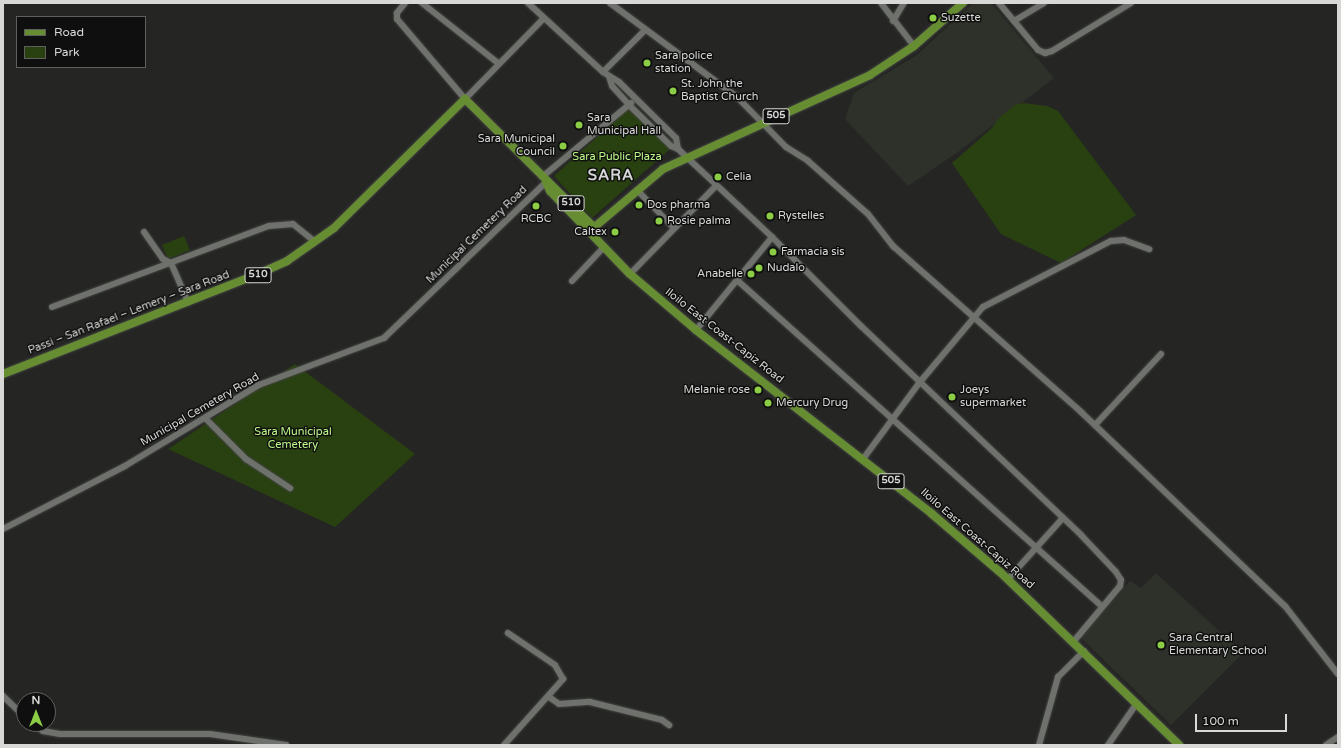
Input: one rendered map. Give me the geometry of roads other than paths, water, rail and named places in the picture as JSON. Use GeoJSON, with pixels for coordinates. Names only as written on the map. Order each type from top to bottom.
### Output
{"type":"FeatureCollection","features":[{"type":"Feature","properties":{"kind":"main road","name":"505"},"geometry":{"type":"LineString","coordinates":[[592,229],[663,169],[686,157],[870,75],[914,46],[963,3]]}},
{"type":"Feature","properties":{"kind":"main road","name":"510"},"geometry":{"type":"LineString","coordinates":[[465,99],[544,179],[550,191],[592,229]]}},
{"type":"Feature","properties":{"kind":"main road","name":"Passi – San Rafael – Lemery – Sara Road"},"geometry":{"type":"LineString","coordinates":[[3,374],[256,275],[287,260],[334,228],[465,99]]}},
{"type":"Feature","properties":{"kind":"main road","name":"Iloilo East Coast-Capiz Road"},"geometry":{"type":"LineString","coordinates":[[592,229],[604,247],[630,274],[696,330],[863,459],[1008,579],[1074,641],[1179,745]]}},
{"type":"Feature","properties":{"kind":"street"},"geometry":{"type":"LineString","coordinates":[[405,3],[397,13],[397,19],[465,99],[498,63],[544,18]]}},
{"type":"Feature","properties":{"kind":"street"},"geometry":{"type":"LineString","coordinates":[[422,3],[498,63]]}},
{"type":"Feature","properties":{"kind":"street"},"geometry":{"type":"LineString","coordinates":[[528,3],[603,72],[619,82],[676,138],[678,149]]}},
{"type":"Feature","properties":{"kind":"street"},"geometry":{"type":"LineString","coordinates":[[610,3],[645,30],[710,75],[763,123],[786,147],[808,162],[868,214],[893,246],[1095,425],[1285,606],[1338,674]]}},
{"type":"Feature","properties":{"kind":"street"},"geometry":{"type":"LineString","coordinates":[[881,3],[893,21],[914,46]]}},
{"type":"Feature","properties":{"kind":"street"},"geometry":{"type":"LineString","coordinates":[[893,21],[904,3]]}},
{"type":"Feature","properties":{"kind":"street"},"geometry":{"type":"LineString","coordinates":[[999,3],[1038,50],[1045,53],[1052,51],[1130,3]]}},
{"type":"Feature","properties":{"kind":"street"},"geometry":{"type":"LineString","coordinates":[[1014,22],[1044,3]]}},
{"type":"Feature","properties":{"kind":"street"},"geometry":{"type":"LineString","coordinates":[[603,72],[645,30]]}},
{"type":"Feature","properties":{"kind":"street"},"geometry":{"type":"LineString","coordinates":[[609,76],[612,86],[628,104],[671,146],[678,149],[772,238],[1063,518],[1121,580],[1120,586],[1074,641]]}},
{"type":"Feature","properties":{"kind":"street","name":"Municipal Cemetery Road"},"geometry":{"type":"LineString","coordinates":[[3,529],[125,466],[206,419],[259,385],[384,338],[544,179],[628,104],[636,100]]}},
{"type":"Feature","properties":{"kind":"street"},"geometry":{"type":"LineString","coordinates":[[630,274],[716,186]]}},
{"type":"Feature","properties":{"kind":"street"},"geometry":{"type":"LineString","coordinates":[[637,190],[674,228]]}},
{"type":"Feature","properties":{"kind":"street"},"geometry":{"type":"LineString","coordinates":[[52,306],[171,263],[210,246],[281,223],[293,224],[315,242]]}},
{"type":"Feature","properties":{"kind":"street"},"geometry":{"type":"LineString","coordinates":[[144,232],[163,259],[171,263],[188,302]]}},
{"type":"Feature","properties":{"kind":"street"},"geometry":{"type":"LineString","coordinates":[[696,330],[772,238]]}},
{"type":"Feature","properties":{"kind":"street"},"geometry":{"type":"LineString","coordinates":[[863,459],[920,382],[973,317],[983,307],[1111,241],[1124,240],[1149,249]]}},
{"type":"Feature","properties":{"kind":"street"},"geometry":{"type":"LineString","coordinates":[[572,281],[604,247]]}},
{"type":"Feature","properties":{"kind":"street"},"geometry":{"type":"LineString","coordinates":[[738,281],[893,417],[1102,606]]}},
{"type":"Feature","properties":{"kind":"street"},"geometry":{"type":"LineString","coordinates":[[1095,425],[1161,354]]}},
{"type":"Feature","properties":{"kind":"street"},"geometry":{"type":"LineString","coordinates":[[206,419],[246,459],[290,488]]}},
{"type":"Feature","properties":{"kind":"street"},"geometry":{"type":"LineString","coordinates":[[1008,579],[1063,518]]}},
{"type":"Feature","properties":{"kind":"street"},"geometry":{"type":"LineString","coordinates":[[506,744],[563,679],[561,673],[555,665],[508,633]]}},
{"type":"Feature","properties":{"kind":"street"},"geometry":{"type":"LineString","coordinates":[[1039,745],[1058,677],[1084,651]]}},
{"type":"Feature","properties":{"kind":"street"},"geometry":{"type":"LineString","coordinates":[[3,696],[16,708]]}},
{"type":"Feature","properties":{"kind":"street"},"geometry":{"type":"LineString","coordinates":[[548,697],[558,704],[590,702],[662,720],[669,725]]}},
{"type":"Feature","properties":{"kind":"street"},"geometry":{"type":"LineString","coordinates":[[1108,745],[1137,703]]}},
{"type":"Feature","properties":{"kind":"street"},"geometry":{"type":"LineString","coordinates":[[49,732],[60,734],[210,734],[286,745]]}},
{"type":"Feature","properties":{"kind":"street"},"geometry":{"type":"LineString","coordinates":[[1326,745],[1338,737]]}},
{"type":"Feature","properties":{"kind":"place","name":"Suzette"},"geometry":{"type":"Point","coordinates":[933,18]}},
{"type":"Feature","properties":{"kind":"place","name":"Sara police station"},"geometry":{"type":"Point","coordinates":[647,63]}},
{"type":"Feature","properties":{"kind":"place","name":"St. John the Baptist Church"},"geometry":{"type":"Point","coordinates":[673,91]}},
{"type":"Feature","properties":{"kind":"place","name":"Sara Municipal Hall"},"geometry":{"type":"Point","coordinates":[579,125]}},
{"type":"Feature","properties":{"kind":"place","name":"Sara Municipal Council"},"geometry":{"type":"Point","coordinates":[563,146]}},
{"type":"Feature","properties":{"kind":"place","name":"Celia"},"geometry":{"type":"Point","coordinates":[718,177]}},
{"type":"Feature","properties":{"kind":"place","name":"Dos pharma"},"geometry":{"type":"Point","coordinates":[639,205]}},
{"type":"Feature","properties":{"kind":"place","name":"RCBC"},"geometry":{"type":"Point","coordinates":[536,206]}},
{"type":"Feature","properties":{"kind":"place","name":"Rystelles"},"geometry":{"type":"Point","coordinates":[770,216]}},
{"type":"Feature","properties":{"kind":"place","name":"Rosie palma"},"geometry":{"type":"Point","coordinates":[659,221]}},
{"type":"Feature","properties":{"kind":"place","name":"Caltex"},"geometry":{"type":"Point","coordinates":[615,232]}},
{"type":"Feature","properties":{"kind":"place","name":"Farmacia sis"},"geometry":{"type":"Point","coordinates":[773,252]}},
{"type":"Feature","properties":{"kind":"place","name":"Nudalo"},"geometry":{"type":"Point","coordinates":[759,268]}},
{"type":"Feature","properties":{"kind":"place","name":"Anabelle"},"geometry":{"type":"Point","coordinates":[751,274]}},
{"type":"Feature","properties":{"kind":"place","name":"Melanie rose"},"geometry":{"type":"Point","coordinates":[758,390]}},
{"type":"Feature","properties":{"kind":"place","name":"Joeys supermarket"},"geometry":{"type":"Point","coordinates":[952,397]}},
{"type":"Feature","properties":{"kind":"place","name":"Mercury Drug"},"geometry":{"type":"Point","coordinates":[768,403]}},
{"type":"Feature","properties":{"kind":"place","name":"Sara Central Elementary School"},"geometry":{"type":"Point","coordinates":[1161,645]}},
{"type":"Feature","properties":{"kind":"district","name":"SARA"},"geometry":{"type":"Point","coordinates":[611,176]}},
{"type":"Feature","properties":{"kind":"park label","name":"Sara Public Plaza"},"geometry":{"type":"Point","coordinates":[617,157]}},
{"type":"Feature","properties":{"kind":"park label","name":"Sara Municipal Cemetery"},"geometry":{"type":"Point","coordinates":[293,439]}}]}
